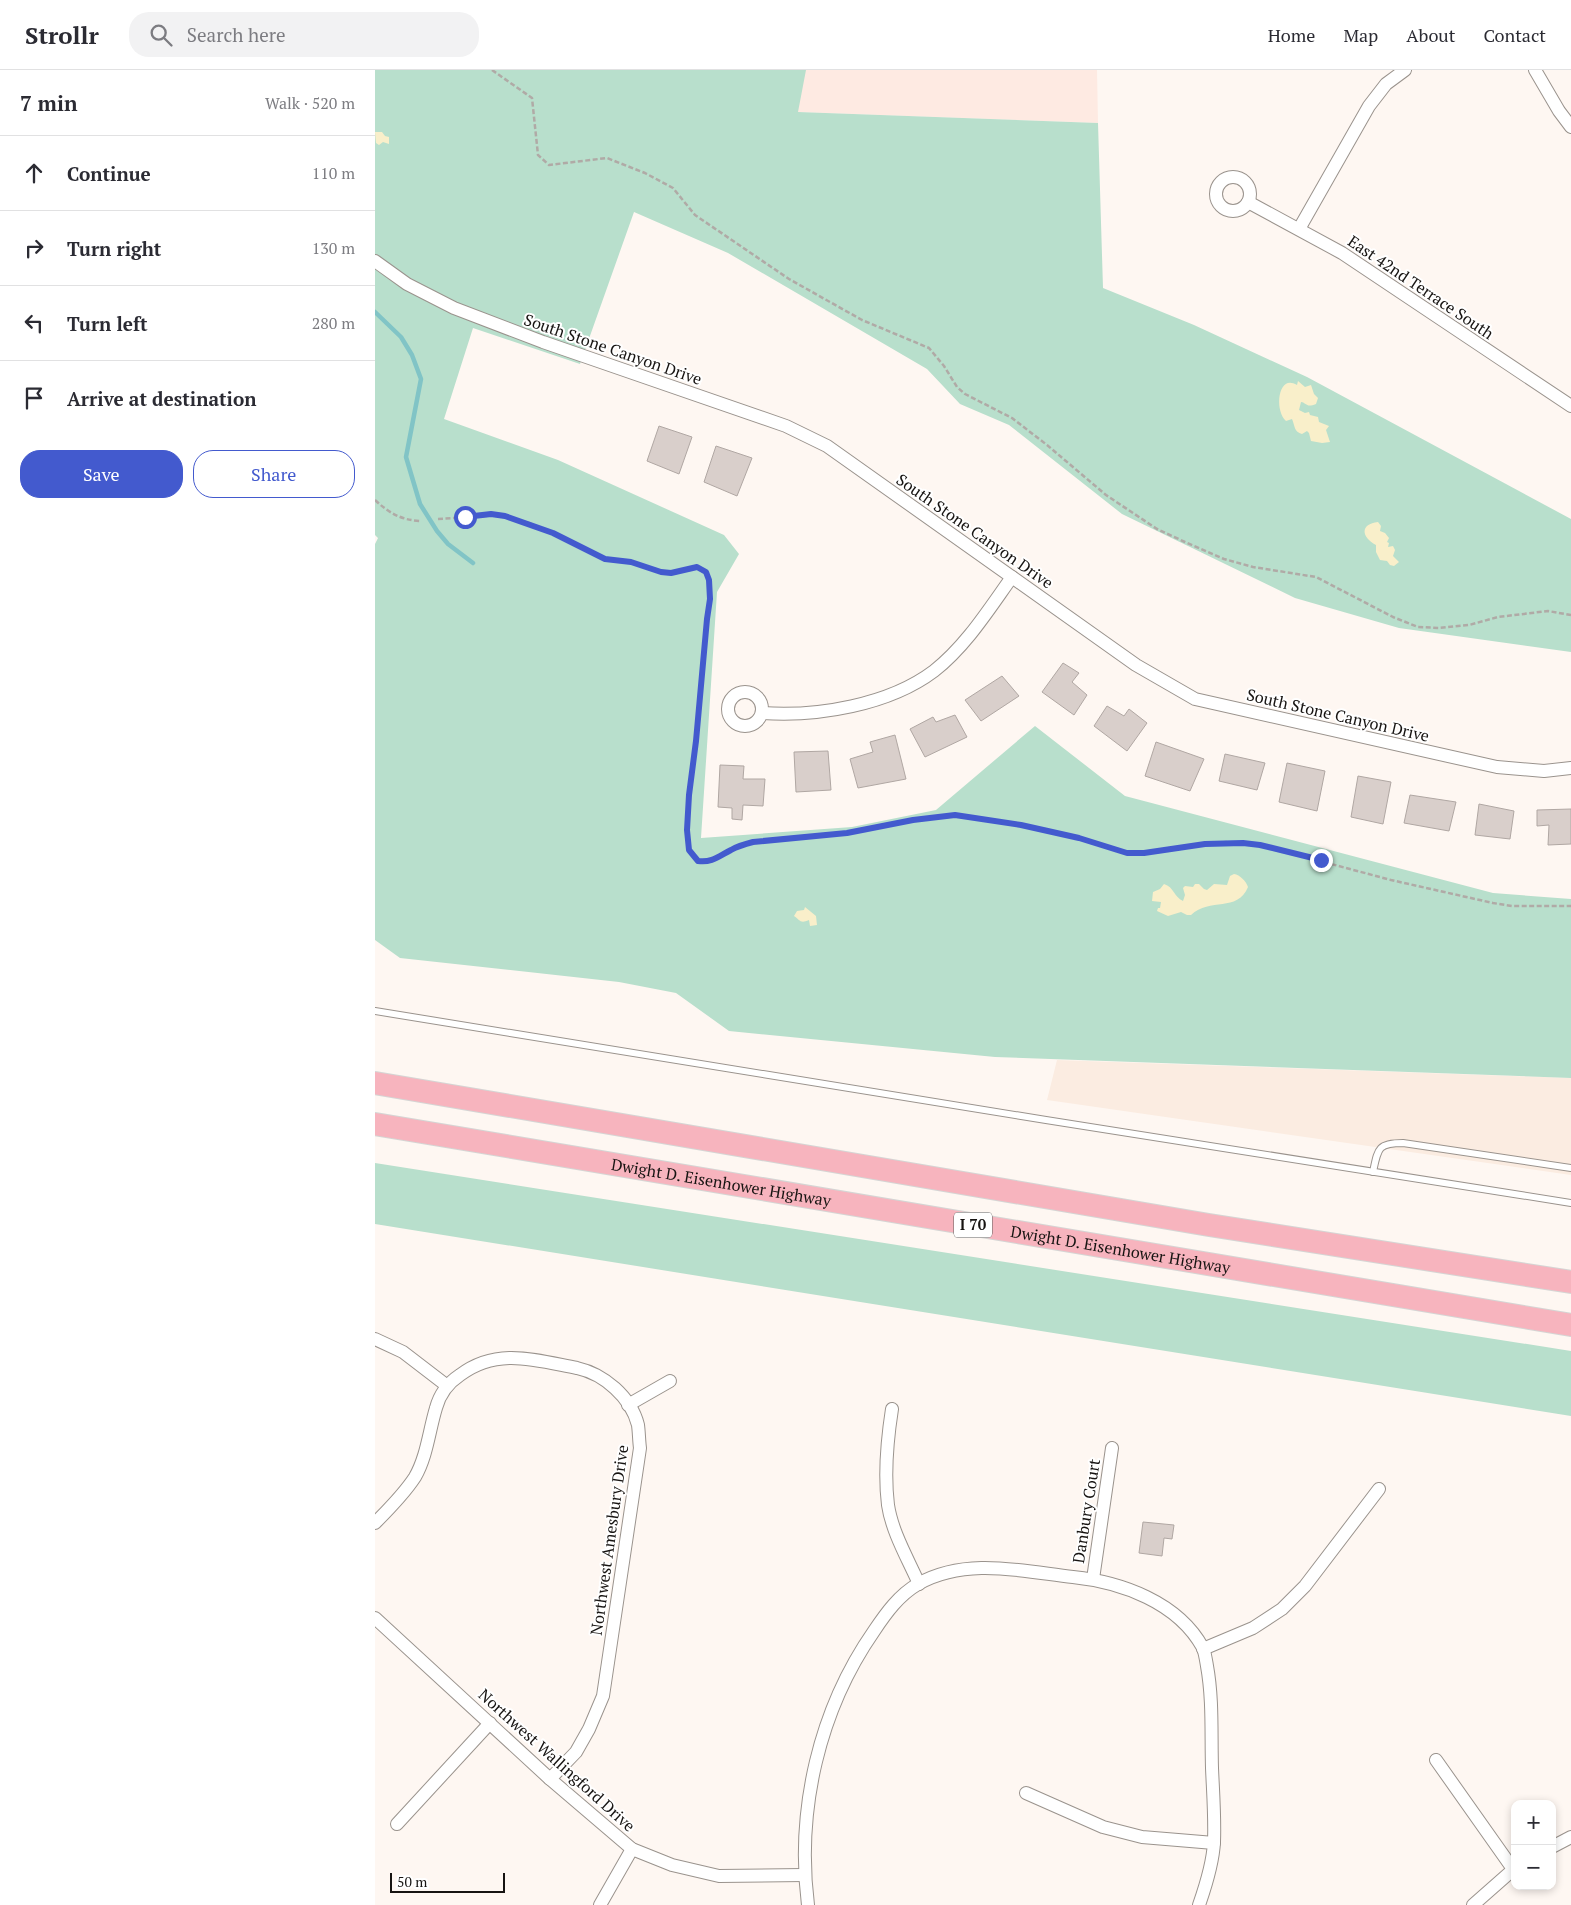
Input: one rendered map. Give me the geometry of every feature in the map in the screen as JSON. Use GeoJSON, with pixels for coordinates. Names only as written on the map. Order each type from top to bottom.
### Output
{"type":"FeatureCollection","features":[{"type":"Feature","properties":{"kind":"highway","name":"I 70"},"geometry":{"type":"LineString","coordinates":[[375,1084],[1189,1221],[1571,1282]]}},
{"type":"Feature","properties":{"kind":"highway","name":"Dwight D. Eisenhower Highway"},"geometry":{"type":"LineString","coordinates":[[375,1124],[1571,1325]]}},
{"type":"Feature","properties":{"kind":"street"},"geometry":{"type":"LineString","coordinates":[[1299,229],[1369,106],[1386,84],[1405,70]]}},
{"type":"Feature","properties":{"kind":"street"},"geometry":{"type":"LineString","coordinates":[[1535,70],[1559,111],[1571,127]]}},
{"type":"Feature","properties":{"kind":"street","name":"East 42nd Terrace South"},"geometry":{"type":"LineString","coordinates":[[1248,202],[1341,252],[1571,406]]}},
{"type":"Feature","properties":{"kind":"street","name":"South Stone Canyon Drive"},"geometry":{"type":"LineString","coordinates":[[375,261],[407,284],[454,308],[543,342],[786,426],[827,446],[1136,665],[1195,699],[1497,767],[1544,771],[1571,768]]}},
{"type":"Feature","properties":{"kind":"street"},"geometry":{"type":"LineString","coordinates":[[762,713],[818,712],[855,706],[903,690],[934,671],[973,632],[1012,577]]}},
{"type":"Feature","properties":{"kind":"street"},"geometry":{"type":"LineString","coordinates":[[375,1339],[403,1352],[446,1385],[436,1406],[427,1449],[415,1476],[394,1504],[375,1523]]}},
{"type":"Feature","properties":{"kind":"street","name":"Northwest Amesbury Drive"},"geometry":{"type":"LineString","coordinates":[[446,1385],[465,1370],[481,1362],[501,1357],[518,1357],[589,1371],[606,1380],[618,1391],[638,1424],[640,1448],[603,1696],[589,1730],[576,1752],[550,1779]]}},
{"type":"Feature","properties":{"kind":"street"},"geometry":{"type":"LineString","coordinates":[[628,1405],[670,1381]]}},
{"type":"Feature","properties":{"kind":"street"},"geometry":{"type":"LineString","coordinates":[[892,1410],[887,1444],[888,1506],[896,1532],[919,1584]]}},
{"type":"Feature","properties":{"kind":"street","name":"Danbury Court"},"geometry":{"type":"LineString","coordinates":[[1093,1579],[1112,1448]]}},
{"type":"Feature","properties":{"kind":"street"},"geometry":{"type":"LineString","coordinates":[[1203,1649],[1253,1628],[1282,1609],[1305,1586],[1379,1489]]}},
{"type":"Feature","properties":{"kind":"street"},"geometry":{"type":"LineString","coordinates":[[808,1905],[804,1875],[804,1836],[814,1769],[839,1690],[857,1654],[890,1608],[919,1584],[944,1574],[970,1568],[994,1568],[1093,1579],[1145,1596],[1168,1610],[1187,1628],[1203,1649],[1210,1681],[1214,1844],[1208,1879],[1199,1905]]}},
{"type":"Feature","properties":{"kind":"street","name":"Northwest Wallingford Drive"},"geometry":{"type":"LineString","coordinates":[[375,1618],[550,1779],[632,1849],[672,1865],[719,1876],[804,1875]]}},
{"type":"Feature","properties":{"kind":"street"},"geometry":{"type":"LineString","coordinates":[[397,1824],[490,1723]]}},
{"type":"Feature","properties":{"kind":"street"},"geometry":{"type":"LineString","coordinates":[[1436,1760],[1511,1864]]}},
{"type":"Feature","properties":{"kind":"street"},"geometry":{"type":"LineString","coordinates":[[1026,1793],[1103,1827],[1142,1837],[1214,1844]]}},
{"type":"Feature","properties":{"kind":"street"},"geometry":{"type":"LineString","coordinates":[[1556,1845],[1571,1837]]}},
{"type":"Feature","properties":{"kind":"street"},"geometry":{"type":"LineString","coordinates":[[601,1905],[632,1849]]}},
{"type":"Feature","properties":{"kind":"street"},"geometry":{"type":"LineString","coordinates":[[1473,1905],[1511,1871]]}},
{"type":"Feature","properties":{"kind":"lane"},"geometry":{"type":"LineString","coordinates":[[375,1011],[1571,1203]]}},
{"type":"Feature","properties":{"kind":"lane"},"geometry":{"type":"LineString","coordinates":[[1373,1172],[1381,1146],[1388,1143],[1403,1143],[1571,1168]]}},
{"type":"Feature","properties":{"kind":"path"},"geometry":{"type":"LineString","coordinates":[[492,70],[532,98],[539,155],[549,165],[607,158],[645,173],[673,188],[695,215],[789,279],[862,320],[929,348],[944,366],[957,387],[965,394],[1012,418],[1106,495],[1157,529],[1225,559],[1253,568],[1316,577],[1393,617],[1418,627],[1439,628],[1469,625],[1498,616],[1548,611],[1571,615]]}},
{"type":"Feature","properties":{"kind":"path"},"geometry":{"type":"LineString","coordinates":[[375,500],[384,509],[400,519],[420,521]]}},
{"type":"Feature","properties":{"kind":"path"},"geometry":{"type":"LineString","coordinates":[[438,519],[498,515],[553,533],[605,559],[631,562],[671,573],[697,567],[706,572],[709,580],[710,599],[687,830],[689,850],[698,861],[706,862],[712,860],[740,845],[753,842],[847,833],[913,820],[955,815],[1021,825],[1079,838],[1127,853],[1144,853],[1227,842],[1260,845],[1391,880],[1493,903],[1512,906],[1571,906]]}},
{"type":"Feature","properties":{"kind":"shaded area"},"geometry":{"type":"Polygon","coordinates":[[[800,70],[1097,70],[1098,123],[798,112],[800,70]]]}},
{"type":"Feature","properties":{"kind":"shaded area"},"geometry":{"type":"Polygon","coordinates":[[[1057,1060],[1571,1078],[1571,1175],[1047,1100],[1057,1060]]]}},
{"type":"Feature","properties":{"kind":"green space"},"geometry":{"type":"Polygon","coordinates":[[[375,70],[806,70],[798,112],[1098,123],[1103,288],[1194,325],[1307,377],[1571,519],[1571,652],[1399,628],[1295,598],[1122,514],[1009,425],[960,404],[927,369],[728,253],[634,212],[580,364],[473,328],[444,419],[558,460],[724,535],[739,554],[717,592],[701,838],[852,827],[936,810],[1035,726],[1125,796],[1493,893],[1571,899],[1571,1078],[995,1057],[729,1031],[676,993],[619,982],[400,958],[375,940],[375,544],[378,538],[375,535],[375,70]]]}},
{"type":"Feature","properties":{"kind":"green space"},"geometry":{"type":"Polygon","coordinates":[[[375,1163],[1571,1351],[1571,1416],[375,1224],[375,1163]]]}},
{"type":"Feature","properties":{"kind":"sand"},"geometry":{"type":"Polygon","coordinates":[[[375,132],[382,132],[385,136],[389,137],[389,144],[383,142],[379,145],[376,143],[375,132]]]}},
{"type":"Feature","properties":{"kind":"sand"},"geometry":{"type":"Polygon","coordinates":[[[1298,381],[1305,387],[1311,385],[1314,394],[1318,398],[1316,404],[1313,405],[1301,402],[1299,410],[1305,413],[1309,412],[1310,415],[1318,417],[1319,422],[1329,426],[1326,430],[1330,442],[1311,441],[1307,431],[1302,434],[1297,432],[1292,419],[1286,421],[1282,416],[1279,402],[1282,388],[1286,384],[1291,383],[1297,385],[1298,381]]]}},
{"type":"Feature","properties":{"kind":"sand"},"geometry":{"type":"Polygon","coordinates":[[[1378,522],[1381,526],[1380,531],[1389,538],[1387,542],[1389,543],[1388,547],[1393,546],[1395,550],[1393,556],[1399,562],[1394,566],[1390,565],[1387,561],[1380,560],[1376,552],[1376,545],[1365,535],[1368,525],[1378,522]]]}},
{"type":"Feature","properties":{"kind":"sand"},"geometry":{"type":"Polygon","coordinates":[[[1234,874],[1242,879],[1248,887],[1243,895],[1230,903],[1206,907],[1191,915],[1181,912],[1168,916],[1157,911],[1160,908],[1161,902],[1152,901],[1153,892],[1160,889],[1164,884],[1170,887],[1183,901],[1185,895],[1183,888],[1185,886],[1193,887],[1195,884],[1199,884],[1207,890],[1214,884],[1227,885],[1230,876],[1234,874]]]}},
{"type":"Feature","properties":{"kind":"sand"},"geometry":{"type":"Polygon","coordinates":[[[805,907],[816,916],[817,925],[810,926],[809,920],[802,922],[794,916],[797,911],[804,910],[805,907]]]}},
{"type":"Feature","properties":{"kind":"building"},"geometry":{"type":"Polygon","coordinates":[[[659,426],[692,437],[679,474],[647,461],[659,426]]]}},
{"type":"Feature","properties":{"kind":"building"},"geometry":{"type":"Polygon","coordinates":[[[716,446],[752,458],[737,496],[704,482],[716,446]]]}},
{"type":"Feature","properties":{"kind":"building"},"geometry":{"type":"Polygon","coordinates":[[[1063,663],[1079,673],[1072,682],[1087,695],[1074,715],[1042,692],[1063,663]]]}},
{"type":"Feature","properties":{"kind":"building"},"geometry":{"type":"Polygon","coordinates":[[[1002,676],[1019,696],[981,721],[965,700],[1002,676]]]}},
{"type":"Feature","properties":{"kind":"building"},"geometry":{"type":"Polygon","coordinates":[[[1107,706],[1124,716],[1129,709],[1147,723],[1127,751],[1094,726],[1107,706]]]}},
{"type":"Feature","properties":{"kind":"building"},"geometry":{"type":"Polygon","coordinates":[[[955,715],[967,737],[925,757],[910,729],[933,717],[936,722],[955,715]]]}},
{"type":"Feature","properties":{"kind":"building"},"geometry":{"type":"Polygon","coordinates":[[[895,735],[906,779],[858,788],[850,759],[873,752],[870,742],[895,735]]]}},
{"type":"Feature","properties":{"kind":"building"},"geometry":{"type":"Polygon","coordinates":[[[1156,742],[1204,759],[1190,791],[1145,776],[1156,742]]]}},
{"type":"Feature","properties":{"kind":"building"},"geometry":{"type":"Polygon","coordinates":[[[828,751],[831,790],[796,792],[794,752],[828,751]]]}},
{"type":"Feature","properties":{"kind":"building"},"geometry":{"type":"Polygon","coordinates":[[[1225,754],[1265,763],[1257,790],[1219,781],[1225,754]]]}},
{"type":"Feature","properties":{"kind":"building"},"geometry":{"type":"Polygon","coordinates":[[[1287,763],[1325,771],[1317,811],[1279,802],[1287,763]]]}},
{"type":"Feature","properties":{"kind":"building"},"geometry":{"type":"Polygon","coordinates":[[[720,765],[744,766],[743,779],[765,779],[763,806],[743,805],[742,820],[732,819],[732,808],[718,807],[720,765]]]}},
{"type":"Feature","properties":{"kind":"building"},"geometry":{"type":"Polygon","coordinates":[[[1358,776],[1391,782],[1383,824],[1351,817],[1358,776]]]}},
{"type":"Feature","properties":{"kind":"building"},"geometry":{"type":"Polygon","coordinates":[[[1410,795],[1456,802],[1449,831],[1404,823],[1410,795]]]}},
{"type":"Feature","properties":{"kind":"building"},"geometry":{"type":"Polygon","coordinates":[[[1479,804],[1514,811],[1510,839],[1475,835],[1479,804]]]}},
{"type":"Feature","properties":{"kind":"building"},"geometry":{"type":"Polygon","coordinates":[[[1571,809],[1571,844],[1548,845],[1549,825],[1537,826],[1537,810],[1571,809]]]}},
{"type":"Feature","properties":{"kind":"building"},"geometry":{"type":"Polygon","coordinates":[[[1143,1522],[1174,1525],[1172,1539],[1164,1538],[1162,1556],[1139,1553],[1143,1522]]]}},
{"type":"Feature","properties":{"kind":"waterway"},"geometry":{"type":"LineString","coordinates":[[375,312],[401,337],[412,355],[421,379],[406,457],[420,504],[437,531],[448,544],[473,563]]}},
{"type":"Feature","properties":{"kind":"route"},"geometry":{"type":"LineString","coordinates":[[465,517],[498,515],[516,519],[553,533],[605,559],[631,562],[661,572],[671,573],[697,567],[706,572],[709,580],[710,599],[687,830],[689,850],[698,861],[706,862],[712,860],[740,845],[753,842],[779,838],[847,833],[913,820],[955,815],[1021,825],[1079,838],[1127,853],[1144,853],[1227,842],[1260,845],[1321,860]]}}]}
